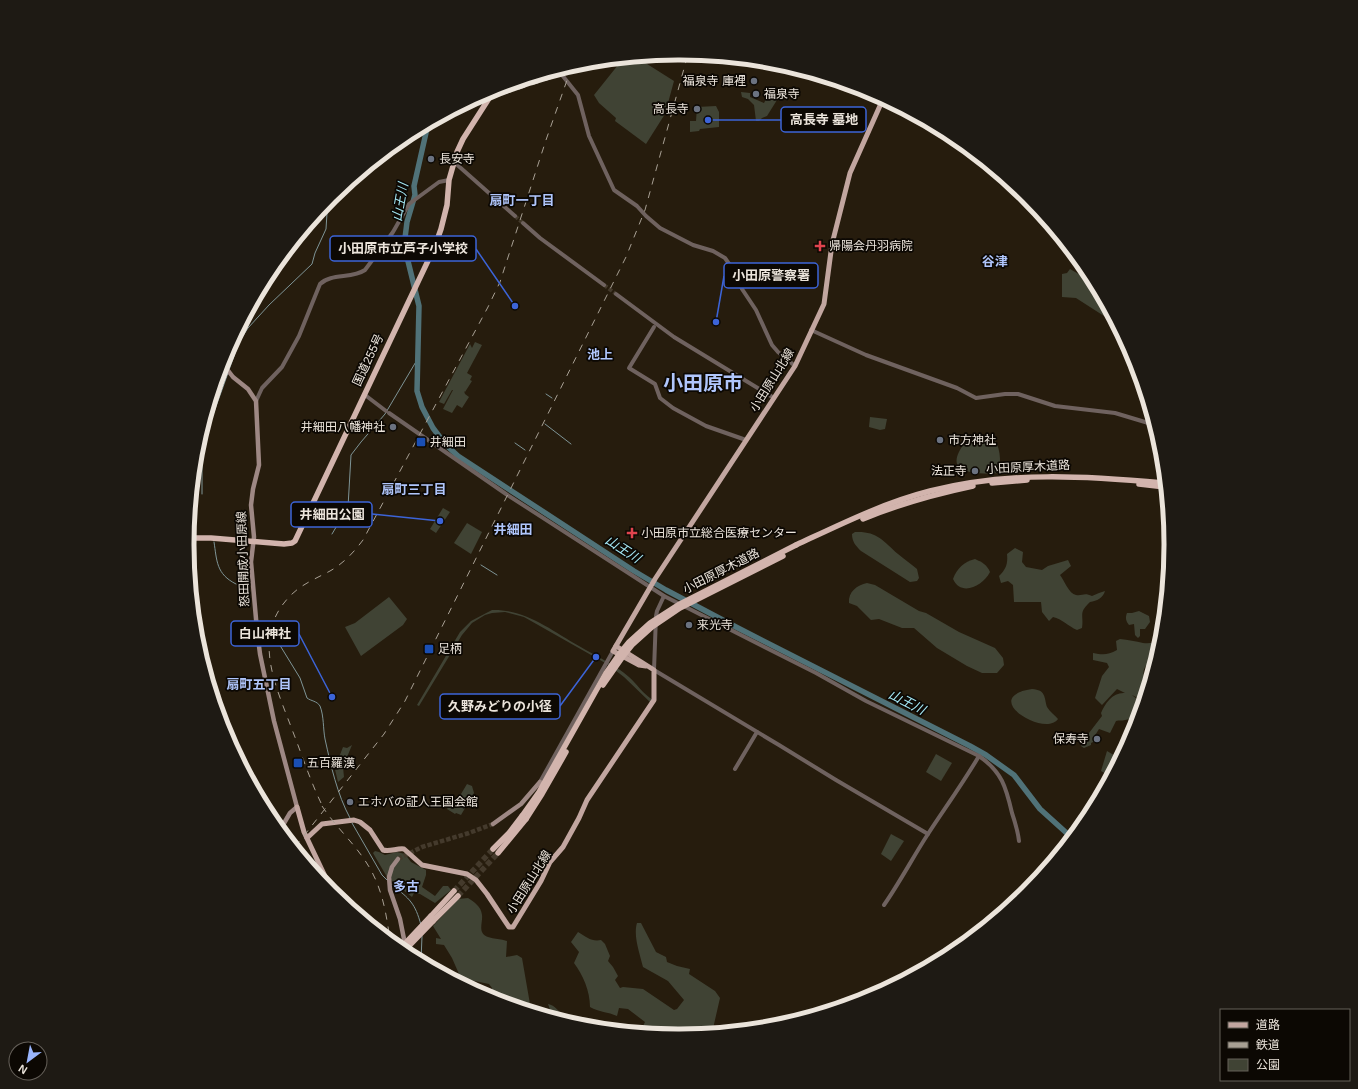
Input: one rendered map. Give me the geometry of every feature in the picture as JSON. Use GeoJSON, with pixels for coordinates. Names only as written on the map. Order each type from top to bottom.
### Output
{"type":"FeatureCollection","features":[{"type":"Feature","properties":{"kind":"highway","name":"国道255号"},"geometry":{"type":"LineString","coordinates":[[194,538],[284,544],[292,543],[295,540],[435,246],[447,205],[449,180],[457,152],[463,139],[489,99]]}},
{"type":"Feature","properties":{"kind":"highway","name":"小田原厚木道路"},"geometry":{"type":"LineString","coordinates":[[496,851],[509,833],[524,818],[606,673],[620,653],[629,642],[650,623],[678,605],[845,522],[892,502],[930,491],[971,482],[1010,477],[1071,476],[1159,486]]}},
{"type":"Feature","properties":{"kind":"highway","name":"小田原厚木道路"},"geometry":{"type":"LineString","coordinates":[[1100,479],[1159,483]]}},
{"type":"Feature","properties":{"kind":"highway"},"geometry":{"type":"LineString","coordinates":[[405,944],[456,894]]}},
{"type":"Feature","properties":{"kind":"highway"},"geometry":{"type":"LineString","coordinates":[[409,946],[432,918]]}},
{"type":"Feature","properties":{"kind":"main road","name":"小田原山北線"},"geometry":{"type":"LineString","coordinates":[[613,651],[655,579],[795,366],[824,304],[832,244],[850,173],[881,104]]}},
{"type":"Feature","properties":{"kind":"main road"},"geometry":{"type":"LineString","coordinates":[[227,370],[244,385],[256,401]]}},
{"type":"Feature","properties":{"kind":"main road","name":"怒田開成小田原線"},"geometry":{"type":"LineString","coordinates":[[256,401],[259,465],[251,497],[254,542],[251,562],[260,654],[274,721],[297,807]]}},
{"type":"Feature","properties":{"kind":"main road"},"geometry":{"type":"LineString","coordinates":[[616,646],[641,661],[646,666]]}},
{"type":"Feature","properties":{"kind":"main road"},"geometry":{"type":"LineString","coordinates":[[613,651],[639,665],[646,666],[654,670]]}},
{"type":"Feature","properties":{"kind":"main road","name":"小田原山北線"},"geometry":{"type":"LineString","coordinates":[[307,838],[322,824],[349,820],[360,822],[370,830],[383,850],[386,851],[399,848],[404,849],[422,865],[460,872],[472,877],[480,884],[509,927],[513,927],[541,881],[550,862],[563,848],[580,818],[587,800],[654,700],[654,670]]}},
{"type":"Feature","properties":{"kind":"main road"},"geometry":{"type":"LineString","coordinates":[[493,824],[521,804],[540,782]]}},
{"type":"Feature","properties":{"kind":"main road"},"geometry":{"type":"LineString","coordinates":[[284,824],[290,813],[297,807],[307,838],[324,874]]}},
{"type":"Feature","properties":{"kind":"main road"},"geometry":{"type":"LineString","coordinates":[[398,859],[392,867],[389,877],[390,890],[400,919],[405,943]]}},
{"type":"Feature","properties":{"kind":"street"},"geometry":{"type":"LineString","coordinates":[[562,75],[578,95],[589,136],[614,190],[637,206],[660,228],[693,245],[713,251],[725,258],[736,274],[742,289],[756,310],[772,345],[795,366]]}},
{"type":"Feature","properties":{"kind":"street"},"geometry":{"type":"LineString","coordinates":[[454,162],[515,216]]}},
{"type":"Feature","properties":{"kind":"street"},"geometry":{"type":"LineString","coordinates":[[256,401],[262,388],[278,372],[299,336],[320,284],[327,280],[360,273],[365,270],[393,232],[406,207],[439,182],[449,180]]}},
{"type":"Feature","properties":{"kind":"street"},"geometry":{"type":"LineString","coordinates":[[523,223],[547,243],[604,285]]}},
{"type":"Feature","properties":{"kind":"street"},"geometry":{"type":"LineString","coordinates":[[616,294],[674,337],[774,398]]}},
{"type":"Feature","properties":{"kind":"street"},"geometry":{"type":"LineString","coordinates":[[654,327],[629,368],[655,384],[660,398],[673,408],[706,426],[746,440]]}},
{"type":"Feature","properties":{"kind":"street"},"geometry":{"type":"LineString","coordinates":[[811,330],[866,355],[957,388],[976,398],[1005,394],[1018,394],[1055,406],[1115,413],[1148,423]]}},
{"type":"Feature","properties":{"kind":"street"},"geometry":{"type":"LineString","coordinates":[[365,394],[387,412],[508,494],[651,586],[664,596],[816,673],[866,701],[979,756],[996,770],[1002,780],[1007,791],[1019,841]]}},
{"type":"Feature","properties":{"kind":"street"},"geometry":{"type":"LineString","coordinates":[[664,596],[657,610],[656,616],[654,670],[928,834]]}},
{"type":"Feature","properties":{"kind":"street"},"geometry":{"type":"LineString","coordinates":[[540,782],[613,651]]}},
{"type":"Feature","properties":{"kind":"street"},"geometry":{"type":"LineString","coordinates":[[736,769],[757,732]]}},
{"type":"Feature","properties":{"kind":"street"},"geometry":{"type":"LineString","coordinates":[[884,905],[895,890],[928,834],[979,756]]}},
{"type":"Feature","properties":{"kind":"green space"},"geometry":{"type":"Polygon","coordinates":[[[643,61],[674,81],[665,114],[646,144],[615,121],[616,118],[599,103],[594,95],[619,64],[643,61]]]}},
{"type":"Feature","properties":{"kind":"green space"},"geometry":{"type":"Polygon","coordinates":[[[741,92],[750,93],[750,97],[764,103],[767,97],[777,100],[767,116],[759,121],[756,121],[754,105],[748,99],[742,97],[741,92]]]}},
{"type":"Feature","properties":{"kind":"green space"},"geometry":{"type":"Polygon","coordinates":[[[716,106],[719,112],[719,127],[700,129],[699,131],[690,132],[690,121],[696,121],[697,107],[716,106]]]}},
{"type":"Feature","properties":{"kind":"green space"},"geometry":{"type":"Polygon","coordinates":[[[1070,269],[1083,277],[1105,314],[1104,316],[1076,298],[1062,297],[1062,274],[1067,273],[1070,269]]]}},
{"type":"Feature","properties":{"kind":"green space"},"geometry":{"type":"Polygon","coordinates":[[[475,342],[482,345],[467,373],[472,376],[470,380],[472,381],[465,392],[464,391],[469,397],[462,408],[457,405],[452,413],[443,409],[453,390],[444,404],[439,402],[470,344],[472,348],[475,342]]]}},
{"type":"Feature","properties":{"kind":"green space"},"geometry":{"type":"Polygon","coordinates":[[[870,417],[887,419],[885,429],[880,430],[869,427],[870,417]]]}},
{"type":"Feature","properties":{"kind":"green space"},"geometry":{"type":"Polygon","coordinates":[[[987,435],[992,436],[995,440],[1000,453],[998,473],[972,472],[966,471],[959,467],[957,464],[957,456],[966,442],[971,439],[987,435]]]}},
{"type":"Feature","properties":{"kind":"green space"},"geometry":{"type":"Polygon","coordinates":[[[443,508],[450,512],[436,533],[430,529],[443,508]]]}},
{"type":"Feature","properties":{"kind":"green space"},"geometry":{"type":"Polygon","coordinates":[[[467,523],[482,532],[471,554],[454,543],[467,523]]]}},
{"type":"Feature","properties":{"kind":"green space"},"geometry":{"type":"Polygon","coordinates":[[[855,532],[869,533],[879,537],[917,569],[919,578],[917,581],[910,582],[861,551],[856,546],[853,539],[852,534],[855,532]]]}},
{"type":"Feature","properties":{"kind":"green space"},"geometry":{"type":"Polygon","coordinates":[[[1015,548],[1023,552],[1022,562],[1026,567],[1042,570],[1048,566],[1068,560],[1071,566],[1060,575],[1073,594],[1087,594],[1092,596],[1105,591],[1101,597],[1090,602],[1084,609],[1082,614],[1082,628],[1077,630],[1053,617],[1049,621],[1042,612],[1041,602],[1014,602],[1013,585],[1008,581],[1001,583],[999,576],[1006,566],[1007,554],[1015,548]]]}},
{"type":"Feature","properties":{"kind":"green space"},"geometry":{"type":"Polygon","coordinates":[[[975,559],[984,564],[990,572],[982,582],[972,588],[961,587],[953,579],[955,575],[961,566],[975,559]]]}},
{"type":"Feature","properties":{"kind":"green space"},"geometry":{"type":"Polygon","coordinates":[[[867,583],[875,585],[919,611],[926,613],[959,632],[995,648],[1003,658],[1004,665],[997,673],[982,673],[937,648],[914,628],[902,628],[879,619],[871,620],[857,606],[849,603],[852,592],[860,585],[867,583]]]}},
{"type":"Feature","properties":{"kind":"green space"},"geometry":{"type":"Polygon","coordinates":[[[389,597],[407,619],[403,625],[361,656],[345,627],[355,623],[389,597]]]}},
{"type":"Feature","properties":{"kind":"green space"},"geometry":{"type":"Polygon","coordinates":[[[492,610],[516,613],[548,627],[617,668],[629,677],[646,695],[653,700],[651,703],[624,677],[607,664],[524,617],[505,612],[485,615],[472,623],[462,635],[419,706],[417,705],[460,632],[471,621],[492,610]]]}},
{"type":"Feature","properties":{"kind":"green space"},"geometry":{"type":"Polygon","coordinates":[[[1139,611],[1149,616],[1150,622],[1145,629],[1140,629],[1140,636],[1138,638],[1135,635],[1134,624],[1129,625],[1126,618],[1127,613],[1139,611]]]}},
{"type":"Feature","properties":{"kind":"green space"},"geometry":{"type":"Polygon","coordinates":[[[1120,639],[1143,643],[1153,643],[1148,664],[1144,669],[1145,677],[1139,698],[1132,695],[1138,700],[1132,717],[1116,721],[1110,733],[1099,729],[1094,737],[1095,741],[1091,743],[1091,745],[1084,748],[1081,746],[1102,716],[1101,713],[1107,702],[1117,694],[1125,693],[1117,689],[1102,705],[1095,698],[1102,676],[1109,667],[1107,663],[1093,660],[1093,653],[1105,654],[1117,650],[1116,641],[1120,639]]]}},
{"type":"Feature","properties":{"kind":"green space"},"geometry":{"type":"Polygon","coordinates":[[[1032,689],[1042,692],[1045,697],[1047,707],[1058,719],[1051,723],[1041,723],[1030,720],[1020,714],[1013,707],[1011,700],[1017,693],[1032,689]]]}},
{"type":"Feature","properties":{"kind":"green space"},"geometry":{"type":"Polygon","coordinates":[[[352,745],[343,767],[344,777],[338,782],[333,761],[338,760],[343,747],[347,748],[352,745]]]}},
{"type":"Feature","properties":{"kind":"green space"},"geometry":{"type":"Polygon","coordinates":[[[1107,751],[1115,756],[1106,774],[1101,771],[1107,751]]]}},
{"type":"Feature","properties":{"kind":"green space"},"geometry":{"type":"Polygon","coordinates":[[[936,754],[952,763],[941,781],[926,772],[936,754]]]}},
{"type":"Feature","properties":{"kind":"green space"},"geometry":{"type":"Polygon","coordinates":[[[467,784],[472,786],[474,793],[461,815],[455,814],[447,809],[450,805],[447,803],[453,798],[458,799],[467,784]]]}},
{"type":"Feature","properties":{"kind":"green space"},"geometry":{"type":"Polygon","coordinates":[[[891,834],[904,841],[891,861],[881,854],[891,834]]]}},
{"type":"Feature","properties":{"kind":"green space"},"geometry":{"type":"Polygon","coordinates":[[[375,851],[385,855],[397,852],[405,854],[411,862],[426,870],[422,887],[435,896],[443,886],[448,886],[451,890],[435,903],[420,894],[414,893],[412,897],[387,877],[373,853],[375,851]]]}},
{"type":"Feature","properties":{"kind":"green space"},"geometry":{"type":"Polygon","coordinates":[[[468,898],[480,909],[482,915],[481,928],[485,935],[507,941],[506,957],[517,955],[522,958],[530,1004],[523,1003],[491,991],[492,988],[489,984],[465,979],[459,974],[444,945],[436,944],[436,938],[441,939],[433,926],[458,899],[468,898]]]}},
{"type":"Feature","properties":{"kind":"green space"},"geometry":{"type":"Polygon","coordinates":[[[637,923],[641,923],[656,952],[666,957],[667,962],[690,969],[689,974],[715,991],[720,998],[713,1028],[679,1029],[642,1028],[645,1022],[628,1009],[619,1008],[617,1016],[590,1007],[589,995],[585,984],[574,963],[579,952],[571,942],[578,932],[592,940],[601,940],[605,944],[610,956],[608,961],[618,976],[615,980],[620,988],[643,989],[674,1010],[677,1009],[684,1000],[668,981],[643,967],[636,939],[637,923]]]}},
{"type":"Feature","properties":{"kind":"green space"},"geometry":{"type":"Polygon","coordinates":[[[548,1004],[555,1007],[562,1014],[554,1012],[551,1011],[548,1004]]]}},
{"type":"Feature","properties":{"kind":"waterway","name":"山王川"},"geometry":{"type":"LineString","coordinates":[[426,132],[414,186],[415,195],[407,222],[405,238],[406,253],[419,306],[417,391],[422,407],[433,428],[445,444],[458,456],[634,571],[666,590],[986,755],[1014,775],[1040,809],[1067,834]]}},
{"type":"Feature","properties":{"kind":"waterway"},"geometry":{"type":"LineString","coordinates":[[229,370],[239,342],[248,328],[269,305],[312,264],[315,253],[326,229],[328,211]]}},
{"type":"Feature","properties":{"kind":"waterway"},"geometry":{"type":"LineString","coordinates":[[332,534],[348,507],[351,455],[385,414],[417,360]]}},
{"type":"Feature","properties":{"kind":"waterway"},"geometry":{"type":"LineString","coordinates":[[210,423],[228,373]]}},
{"type":"Feature","properties":{"kind":"waterway"},"geometry":{"type":"LineString","coordinates":[[546,394],[552,398]]}},
{"type":"Feature","properties":{"kind":"waterway"},"geometry":{"type":"LineString","coordinates":[[545,424],[571,444]]}},
{"type":"Feature","properties":{"kind":"waterway"},"geometry":{"type":"LineString","coordinates":[[515,443],[525,450]]}},
{"type":"Feature","properties":{"kind":"waterway"},"geometry":{"type":"LineString","coordinates":[[202,462],[202,494]]}},
{"type":"Feature","properties":{"kind":"waterway"},"geometry":{"type":"LineString","coordinates":[[214,542],[217,561],[221,571],[229,580],[236,584]]}},
{"type":"Feature","properties":{"kind":"waterway"},"geometry":{"type":"LineString","coordinates":[[481,565],[497,575]]}},
{"type":"Feature","properties":{"kind":"waterway"},"geometry":{"type":"LineString","coordinates":[[269,623],[273,628],[273,634],[300,678],[307,698],[320,706],[332,770],[341,799],[350,818]]}},
{"type":"Feature","properties":{"kind":"waterway"},"geometry":{"type":"LineString","coordinates":[[352,823],[382,875],[387,880]]}},
{"type":"Feature","properties":{"kind":"waterway"},"geometry":{"type":"LineString","coordinates":[[392,885],[414,906],[421,925]]}},
{"type":"Feature","properties":{"kind":"waterway"},"geometry":{"type":"LineString","coordinates":[[421,954],[422,936]]}},
{"type":"Feature","properties":{"kind":"tunnel"},"geometry":{"type":"LineString","coordinates":[[515,216],[523,223]]}},
{"type":"Feature","properties":{"kind":"tunnel"},"geometry":{"type":"LineString","coordinates":[[604,285],[616,294]]}},
{"type":"Feature","properties":{"kind":"tunnel"},"geometry":{"type":"LineString","coordinates":[[398,859],[422,847],[493,824]]}},
{"type":"Feature","properties":{"kind":"tunnel"},"geometry":{"type":"LineString","coordinates":[[454,891],[493,849]]}},
{"type":"Feature","properties":{"kind":"tunnel"},"geometry":{"type":"LineString","coordinates":[[458,896],[498,853]]}},
{"type":"Feature","properties":{"kind":"railway"},"geometry":{"type":"LineString","coordinates":[[298,843],[384,734],[405,701],[626,257],[645,210],[686,60]]}},
{"type":"Feature","properties":{"kind":"railway"},"geometry":{"type":"LineString","coordinates":[[321,803],[306,768],[274,679],[270,662],[269,644],[272,627],[279,611],[295,591],[340,564],[363,540],[500,282],[570,73]]}},
{"type":"Feature","properties":{"kind":"railway"},"geometry":{"type":"LineString","coordinates":[[492,98],[565,74]]}},
{"type":"Feature","properties":{"kind":"railway"},"geometry":{"type":"LineString","coordinates":[[322,806],[361,855],[376,880],[380,890],[389,932]]}},
{"type":"Feature","properties":{"kind":"place","name":"福泉寺 庫裡"},"geometry":{"type":"Point","coordinates":[754,81]}},
{"type":"Feature","properties":{"kind":"place","name":"福泉寺"},"geometry":{"type":"Point","coordinates":[756,94]}},
{"type":"Feature","properties":{"kind":"place","name":"高長寺"},"geometry":{"type":"Point","coordinates":[697,109]}},
{"type":"Feature","properties":{"kind":"place","name":"高長寺 墓地"},"geometry":{"type":"Point","coordinates":[708,120]}},
{"type":"Feature","properties":{"kind":"place","name":"長安寺"},"geometry":{"type":"Point","coordinates":[431,159]}},
{"type":"Feature","properties":{"kind":"place","name":"帰陽会丹羽病院"},"geometry":{"type":"Point","coordinates":[820,246]}},
{"type":"Feature","properties":{"kind":"place","name":"小田原市立芦子小学校"},"geometry":{"type":"Point","coordinates":[515,306]}},
{"type":"Feature","properties":{"kind":"place","name":"小田原警察署"},"geometry":{"type":"Point","coordinates":[716,322]}},
{"type":"Feature","properties":{"kind":"place","name":"井細田八幡神社"},"geometry":{"type":"Point","coordinates":[393,427]}},
{"type":"Feature","properties":{"kind":"place","name":"市方神社"},"geometry":{"type":"Point","coordinates":[940,440]}},
{"type":"Feature","properties":{"kind":"place","name":"井細田"},"geometry":{"type":"Point","coordinates":[421,442]}},
{"type":"Feature","properties":{"kind":"place","name":"法正寺"},"geometry":{"type":"Point","coordinates":[975,471]}},
{"type":"Feature","properties":{"kind":"place","name":"井細田公園"},"geometry":{"type":"Point","coordinates":[440,521]}},
{"type":"Feature","properties":{"kind":"place","name":"小田原市立総合医療センター"},"geometry":{"type":"Point","coordinates":[632,533]}},
{"type":"Feature","properties":{"kind":"place","name":"来光寺"},"geometry":{"type":"Point","coordinates":[689,625]}},
{"type":"Feature","properties":{"kind":"place","name":"足柄"},"geometry":{"type":"Point","coordinates":[429,649]}},
{"type":"Feature","properties":{"kind":"place","name":"久野みどりの小径"},"geometry":{"type":"Point","coordinates":[596,657]}},
{"type":"Feature","properties":{"kind":"place","name":"白山神社"},"geometry":{"type":"Point","coordinates":[332,697]}},
{"type":"Feature","properties":{"kind":"place","name":"保寿寺"},"geometry":{"type":"Point","coordinates":[1097,739]}},
{"type":"Feature","properties":{"kind":"place","name":"五百羅漢"},"geometry":{"type":"Point","coordinates":[298,763]}},
{"type":"Feature","properties":{"kind":"place","name":"エホバの証人王国会館"},"geometry":{"type":"Point","coordinates":[350,802]}},
{"type":"Feature","properties":{"kind":"district","name":"扇町一丁目"},"geometry":{"type":"Point","coordinates":[522,200]}},
{"type":"Feature","properties":{"kind":"district","name":"谷津"},"geometry":{"type":"Point","coordinates":[995,261]}},
{"type":"Feature","properties":{"kind":"district","name":"池上"},"geometry":{"type":"Point","coordinates":[600,354]}},
{"type":"Feature","properties":{"kind":"district","name":"小田原市"},"geometry":{"type":"Point","coordinates":[703,383]}},
{"type":"Feature","properties":{"kind":"district","name":"扇町三丁目"},"geometry":{"type":"Point","coordinates":[414,489]}},
{"type":"Feature","properties":{"kind":"district","name":"井細田"},"geometry":{"type":"Point","coordinates":[513,529]}},
{"type":"Feature","properties":{"kind":"district","name":"扇町五丁目"},"geometry":{"type":"Point","coordinates":[259,684]}},
{"type":"Feature","properties":{"kind":"district","name":"多古"},"geometry":{"type":"Point","coordinates":[406,886]}}]}
